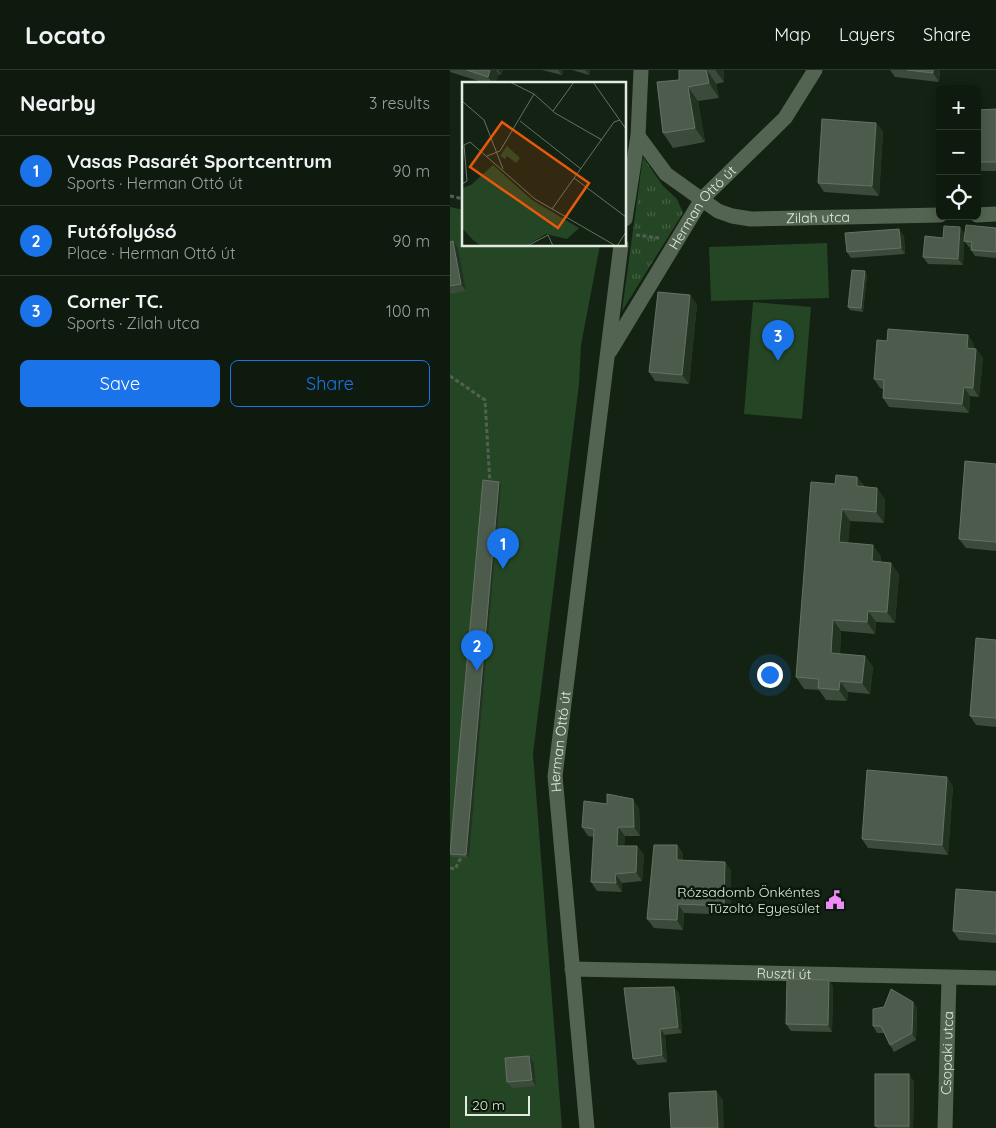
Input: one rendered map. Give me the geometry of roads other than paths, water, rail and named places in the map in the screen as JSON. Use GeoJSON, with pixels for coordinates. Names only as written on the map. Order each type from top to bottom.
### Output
{"type":"FeatureCollection","features":[{"type":"Feature","properties":{"kind":"street"},"geometry":{"type":"LineString","coordinates":[[626,213],[638,136],[641,70]]}},
{"type":"Feature","properties":{"kind":"street","name":"Herman Ottó út"},"geometry":{"type":"LineString","coordinates":[[607,357],[702,200],[786,118],[815,70]]}},
{"type":"Feature","properties":{"kind":"street","name":"Zilah utca"},"geometry":{"type":"LineString","coordinates":[[638,136],[666,174],[718,211],[732,216],[751,219],[936,215]]}},
{"type":"Feature","properties":{"kind":"street"},"geometry":{"type":"LineString","coordinates":[[981,214],[996,214]]}},
{"type":"Feature","properties":{"kind":"street","name":"Herman Ottó út"},"geometry":{"type":"LineString","coordinates":[[587,1128],[556,776],[607,357],[626,246]]}},
{"type":"Feature","properties":{"kind":"street","name":"Ruszti út"},"geometry":{"type":"LineString","coordinates":[[572,969],[996,978]]}},
{"type":"Feature","properties":{"kind":"street","name":"Csopaki utca"},"geometry":{"type":"LineString","coordinates":[[945,1128],[949,978]]}},
{"type":"Feature","properties":{"kind":"place","name":"Corner TC."},"geometry":{"type":"Point","coordinates":[778,361]}},
{"type":"Feature","properties":{"kind":"place","name":"Vasas Pasarét Sportcentrum"},"geometry":{"type":"Point","coordinates":[503,569]}},
{"type":"Feature","properties":{"kind":"place","name":"Futófolyósó"},"geometry":{"type":"Point","coordinates":[477,671]}},
{"type":"Feature","properties":{"kind":"place","name":"Rózsadomb Önkéntes Tűzoltó Egyesület"},"geometry":{"type":"Point","coordinates":[835,900]}}]}
